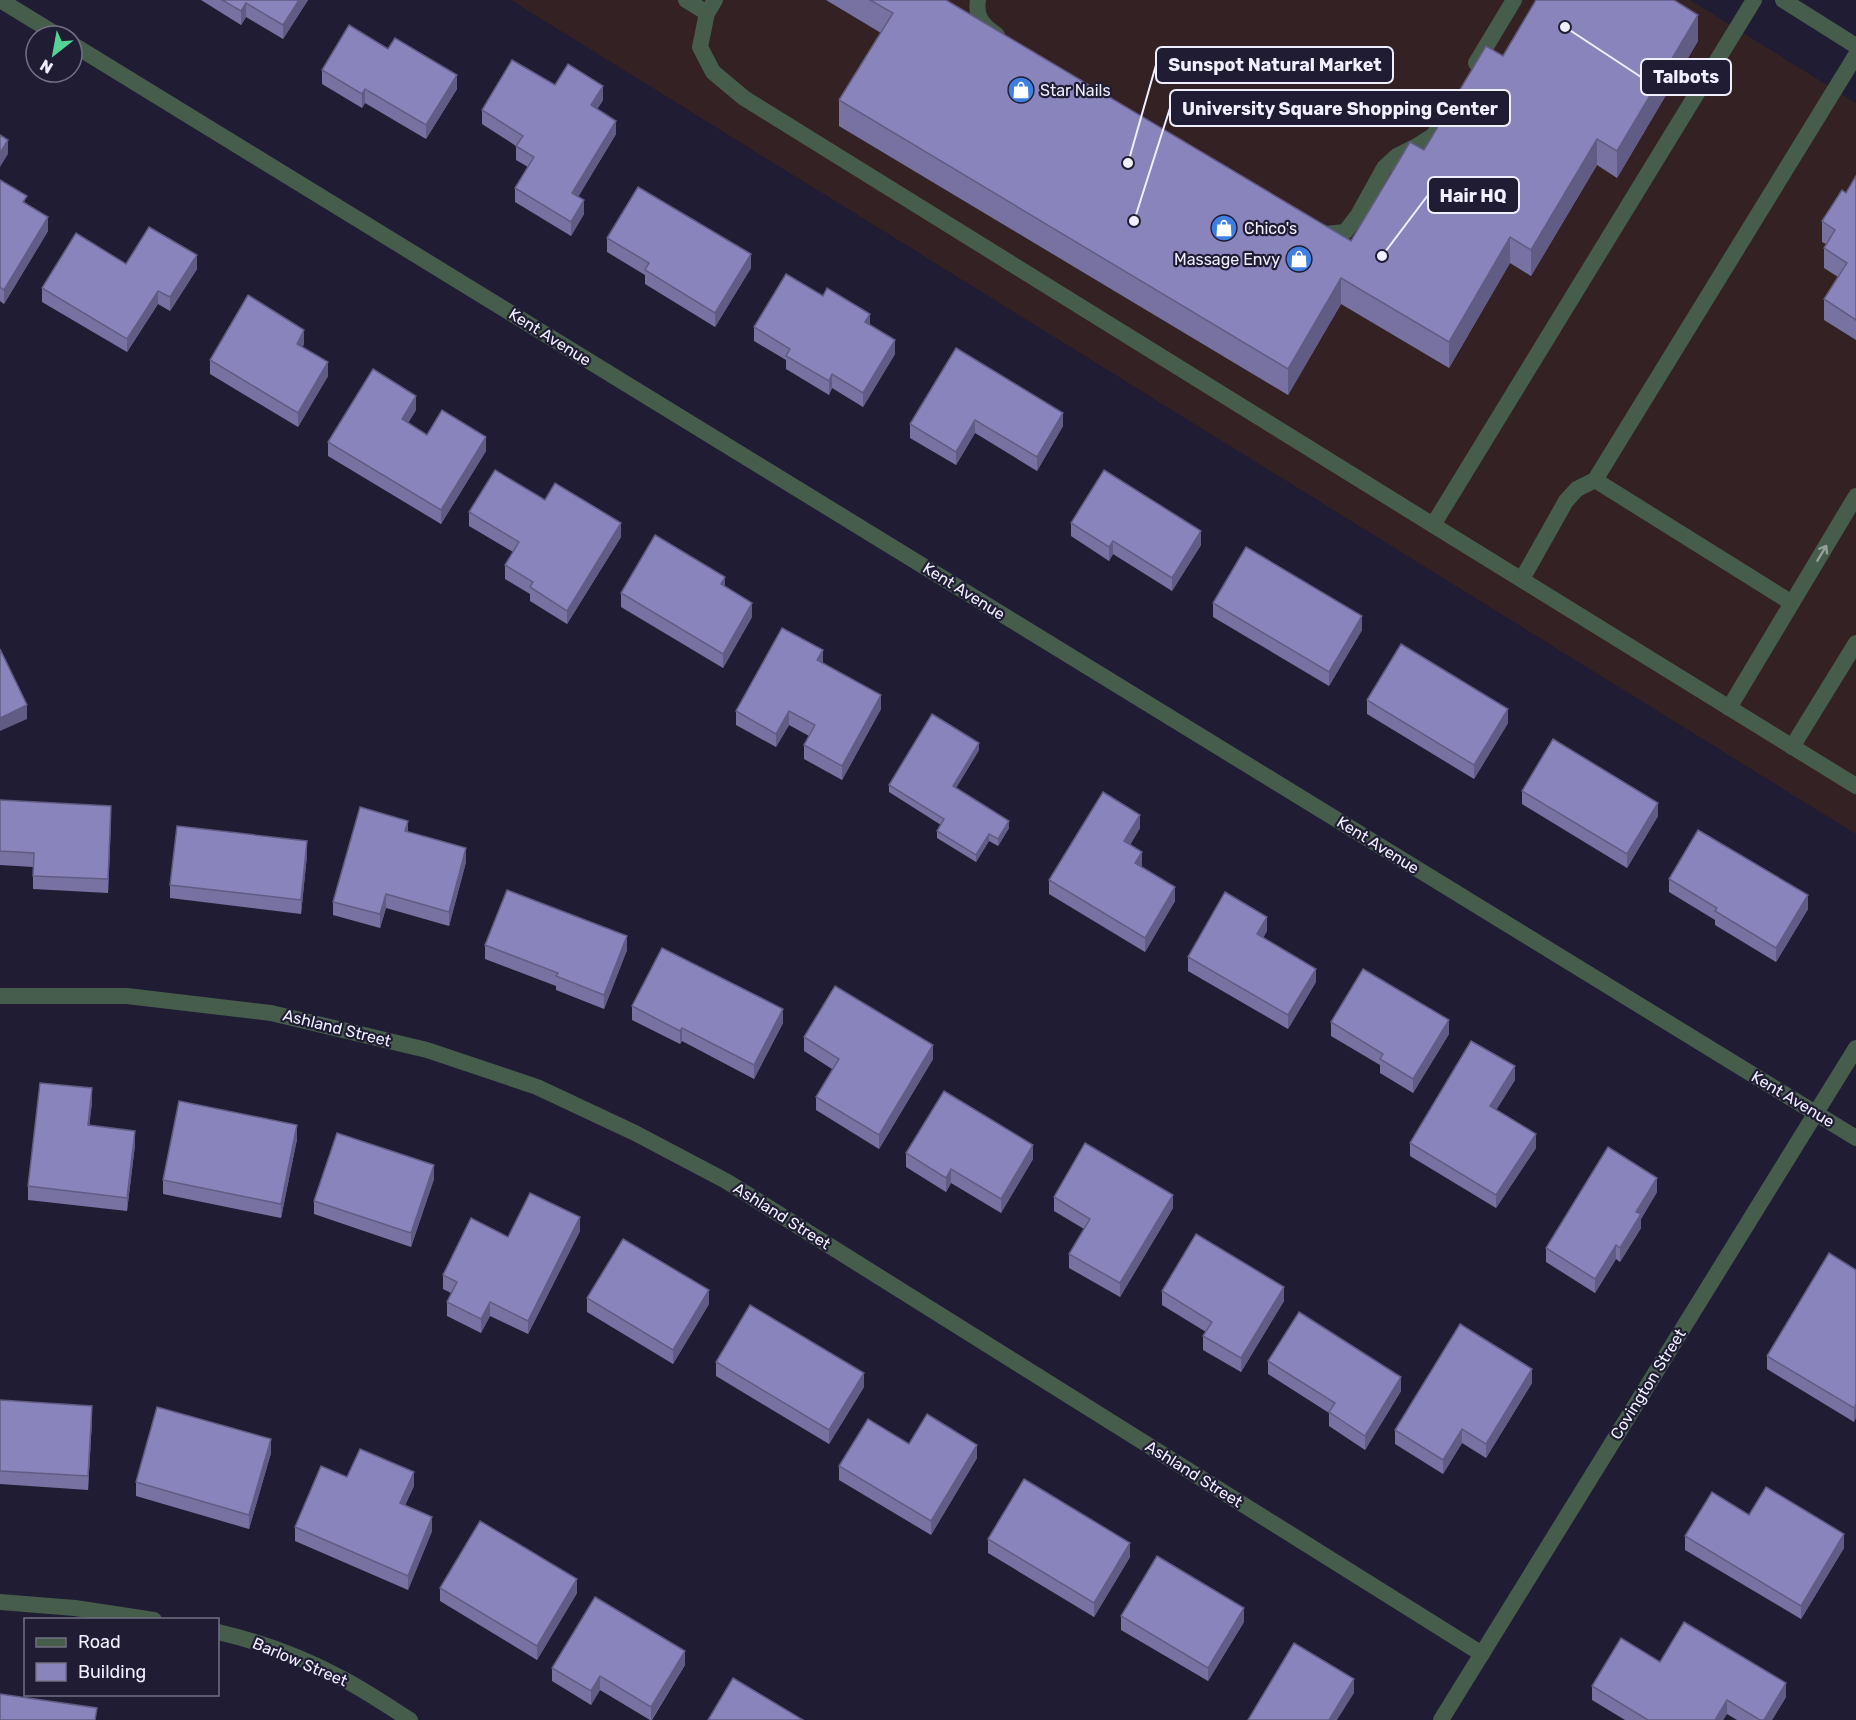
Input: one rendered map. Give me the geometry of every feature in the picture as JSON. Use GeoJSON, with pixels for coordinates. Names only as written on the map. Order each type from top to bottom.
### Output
{"type":"FeatureCollection","features":[{"type":"Feature","properties":{"kind":"street"},"geometry":{"type":"LineString","coordinates":[[0,0],[39,24]]}},
{"type":"Feature","properties":{"kind":"street"},"geometry":{"type":"LineString","coordinates":[[686,0],[711,6],[700,47],[713,72],[744,98],[1856,786]]}},
{"type":"Feature","properties":{"kind":"street"},"geometry":{"type":"LineString","coordinates":[[978,0],[976,14],[986,28],[1011,45]]}},
{"type":"Feature","properties":{"kind":"street"},"geometry":{"type":"LineString","coordinates":[[1468,78],[1514,0]]}},
{"type":"Feature","properties":{"kind":"street"},"geometry":{"type":"LineString","coordinates":[[1433,525],[1754,0]]}},
{"type":"Feature","properties":{"kind":"street"},"geometry":{"type":"LineString","coordinates":[[1783,0],[1856,46]]}},
{"type":"Feature","properties":{"kind":"street","name":"Kent Avenue"},"geometry":{"type":"LineString","coordinates":[[84,51],[1856,1138]]}},
{"type":"Feature","properties":{"kind":"street"},"geometry":{"type":"LineString","coordinates":[[1522,579],[1566,501],[1577,489],[1595,480],[1856,56]]}},
{"type":"Feature","properties":{"kind":"street"},"geometry":{"type":"LineString","coordinates":[[1305,222],[1325,234],[1345,232],[1358,215],[1384,168],[1397,156],[1434,135],[1450,106]]}},
{"type":"Feature","properties":{"kind":"street"},"geometry":{"type":"LineString","coordinates":[[1595,480],[1792,603]]}},
{"type":"Feature","properties":{"kind":"street"},"geometry":{"type":"LineString","coordinates":[[1729,708],[1856,496]]}},
{"type":"Feature","properties":{"kind":"street"},"geometry":{"type":"LineString","coordinates":[[1792,747],[1856,643]]}},
{"type":"Feature","properties":{"kind":"street","name":"Ashland Street"},"geometry":{"type":"LineString","coordinates":[[0,996],[127,996],[271,1012],[427,1050],[537,1088],[635,1133],[726,1181],[1482,1654]]}},
{"type":"Feature","properties":{"kind":"street","name":"Covington Street"},"geometry":{"type":"LineString","coordinates":[[1441,1720],[1856,1047]]}},
{"type":"Feature","properties":{"kind":"street"},"geometry":{"type":"LineString","coordinates":[[0,1602],[75,1608],[141,1618]]}},
{"type":"Feature","properties":{"kind":"street","name":"Barlow Street"},"geometry":{"type":"LineString","coordinates":[[219,1632],[288,1654],[333,1674],[410,1720]]}},
{"type":"Feature","properties":{"kind":"shaded area"},"geometry":{"type":"Polygon","coordinates":[[[511,0],[1690,0],[1856,103],[1856,834],[511,0]]]}},
{"type":"Feature","properties":{"kind":"building"},"geometry":{"type":"Polygon","coordinates":[[[222,0],[299,0],[283,25],[246,3],[241,11],[222,0]]]}},
{"type":"Feature","properties":{"kind":"building"},"geometry":{"type":"Polygon","coordinates":[[[870,0],[946,0],[1351,241],[1410,142],[1424,150],[1486,46],[1503,56],[1536,0],[1674,0],[1698,15],[1617,151],[1597,139],[1531,250],[1510,237],[1449,342],[1341,278],[1288,369],[839,100],[893,13],[870,0]]]}},
{"type":"Feature","properties":{"kind":"building"},"geometry":{"type":"Polygon","coordinates":[[[349,25],[388,49],[395,38],[457,75],[426,125],[365,89],[362,94],[322,70],[349,25]]]}},
{"type":"Feature","properties":{"kind":"building"},"geometry":{"type":"Polygon","coordinates":[[[512,60],[555,85],[568,64],[603,86],[591,105],[616,121],[572,193],[584,200],[571,222],[515,188],[534,157],[516,146],[523,136],[482,110],[512,60]]]}},
{"type":"Feature","properties":{"kind":"building"},"geometry":{"type":"Polygon","coordinates":[[[0,135],[8,140],[0,153],[0,135]]]}},
{"type":"Feature","properties":{"kind":"building"},"geometry":{"type":"Polygon","coordinates":[[[1856,176],[1856,320],[1824,299],[1847,263],[1824,248],[1835,230],[1822,221],[1842,190],[1846,193],[1856,176]]]}},
{"type":"Feature","properties":{"kind":"building"},"geometry":{"type":"Polygon","coordinates":[[[0,180],[27,196],[23,202],[48,217],[4,290],[0,287],[0,180]]]}},
{"type":"Feature","properties":{"kind":"building"},"geometry":{"type":"Polygon","coordinates":[[[638,187],[751,254],[715,313],[645,270],[649,263],[607,238],[638,187]]]}},
{"type":"Feature","properties":{"kind":"building"},"geometry":{"type":"Polygon","coordinates":[[[149,227],[197,255],[170,297],[158,291],[127,339],[42,288],[76,233],[126,264],[149,227]]]}},
{"type":"Feature","properties":{"kind":"building"},"geometry":{"type":"Polygon","coordinates":[[[786,274],[823,296],[827,288],[870,314],[865,322],[895,340],[863,393],[832,374],[829,381],[786,356],[790,349],[754,327],[786,274]]]}},
{"type":"Feature","properties":{"kind":"building"},"geometry":{"type":"Polygon","coordinates":[[[248,295],[304,330],[297,344],[328,362],[298,413],[210,360],[248,295]]]}},
{"type":"Feature","properties":{"kind":"building"},"geometry":{"type":"Polygon","coordinates":[[[956,348],[1063,413],[1037,457],[975,420],[956,452],[910,424],[956,348]]]}},
{"type":"Feature","properties":{"kind":"building"},"geometry":{"type":"Polygon","coordinates":[[[373,369],[416,396],[402,419],[427,435],[442,410],[486,437],[441,510],[328,442],[373,369]]]}},
{"type":"Feature","properties":{"kind":"building"},"geometry":{"type":"Polygon","coordinates":[[[495,470],[545,500],[555,483],[621,523],[567,611],[530,587],[533,582],[505,565],[519,542],[469,512],[495,470]]]}},
{"type":"Feature","properties":{"kind":"building"},"geometry":{"type":"Polygon","coordinates":[[[1104,470],[1201,531],[1172,578],[1113,541],[1109,547],[1071,523],[1104,470]]]}},
{"type":"Feature","properties":{"kind":"building"},"geometry":{"type":"Polygon","coordinates":[[[655,535],[725,577],[721,584],[752,603],[723,654],[621,593],[655,535]]]}},
{"type":"Feature","properties":{"kind":"building"},"geometry":{"type":"Polygon","coordinates":[[[1246,547],[1362,616],[1329,672],[1213,603],[1246,547]]]}},
{"type":"Feature","properties":{"kind":"building"},"geometry":{"type":"Polygon","coordinates":[[[782,628],[823,650],[817,660],[881,695],[842,766],[804,745],[815,725],[789,711],[776,734],[736,711],[782,628]]]}},
{"type":"Feature","properties":{"kind":"building"},"geometry":{"type":"Polygon","coordinates":[[[1401,644],[1508,709],[1474,765],[1367,700],[1401,644]]]}},
{"type":"Feature","properties":{"kind":"building"},"geometry":{"type":"Polygon","coordinates":[[[0,649],[27,705],[0,718],[0,649]]]}},
{"type":"Feature","properties":{"kind":"building"},"geometry":{"type":"Polygon","coordinates":[[[932,714],[979,743],[953,786],[1009,821],[998,839],[989,834],[976,855],[937,831],[944,819],[889,785],[932,714]]]}},
{"type":"Feature","properties":{"kind":"building"},"geometry":{"type":"Polygon","coordinates":[[[1553,739],[1658,803],[1627,854],[1522,791],[1553,739]]]}},
{"type":"Feature","properties":{"kind":"building"},"geometry":{"type":"Polygon","coordinates":[[[1103,792],[1140,815],[1124,841],[1142,852],[1135,863],[1175,887],[1145,938],[1049,880],[1103,792]]]}},
{"type":"Feature","properties":{"kind":"building"},"geometry":{"type":"Polygon","coordinates":[[[0,800],[111,806],[108,879],[33,876],[34,853],[0,851],[0,800]]]}},
{"type":"Feature","properties":{"kind":"building"},"geometry":{"type":"Polygon","coordinates":[[[360,807],[408,821],[405,831],[466,848],[449,912],[386,894],[380,914],[333,902],[360,807]]]}},
{"type":"Feature","properties":{"kind":"building"},"geometry":{"type":"Polygon","coordinates":[[[177,826],[307,841],[301,900],[170,885],[177,826]]]}},
{"type":"Feature","properties":{"kind":"building"},"geometry":{"type":"Polygon","coordinates":[[[1698,830],[1808,895],[1776,948],[1715,911],[1717,908],[1669,879],[1698,830]]]}},
{"type":"Feature","properties":{"kind":"building"},"geometry":{"type":"Polygon","coordinates":[[[507,890],[627,936],[604,995],[556,976],[558,973],[485,945],[507,890]]]}},
{"type":"Feature","properties":{"kind":"building"},"geometry":{"type":"Polygon","coordinates":[[[1225,892],[1267,917],[1257,934],[1316,969],[1288,1015],[1188,957],[1225,892]]]}},
{"type":"Feature","properties":{"kind":"building"},"geometry":{"type":"Polygon","coordinates":[[[662,948],[783,1009],[754,1065],[682,1028],[680,1031],[632,1006],[662,948]]]}},
{"type":"Feature","properties":{"kind":"building"},"geometry":{"type":"Polygon","coordinates":[[[1363,969],[1449,1020],[1413,1079],[1380,1059],[1383,1054],[1331,1022],[1363,969]]]}},
{"type":"Feature","properties":{"kind":"building"},"geometry":{"type":"Polygon","coordinates":[[[835,986],[933,1045],[879,1135],[816,1097],[839,1059],[804,1037],[835,986]]]}},
{"type":"Feature","properties":{"kind":"building"},"geometry":{"type":"Polygon","coordinates":[[[1471,1041],[1515,1066],[1490,1106],[1536,1134],[1496,1195],[1410,1143],[1471,1041]]]}},
{"type":"Feature","properties":{"kind":"building"},"geometry":{"type":"Polygon","coordinates":[[[40,1083],[92,1088],[88,1125],[135,1131],[127,1198],[28,1186],[40,1083]]]}},
{"type":"Feature","properties":{"kind":"building"},"geometry":{"type":"Polygon","coordinates":[[[944,1091],[1033,1145],[1001,1199],[951,1169],[946,1178],[906,1153],[944,1091]]]}},
{"type":"Feature","properties":{"kind":"building"},"geometry":{"type":"Polygon","coordinates":[[[179,1101],[297,1125],[281,1204],[163,1180],[179,1101]]]}},
{"type":"Feature","properties":{"kind":"building"},"geometry":{"type":"Polygon","coordinates":[[[337,1133],[434,1165],[411,1233],[314,1201],[337,1133]]]}},
{"type":"Feature","properties":{"kind":"building"},"geometry":{"type":"Polygon","coordinates":[[[1085,1143],[1173,1195],[1120,1283],[1069,1254],[1090,1219],[1054,1197],[1085,1143]]]}},
{"type":"Feature","properties":{"kind":"building"},"geometry":{"type":"Polygon","coordinates":[[[1608,1147],[1657,1178],[1636,1212],[1641,1214],[1620,1248],[1616,1245],[1595,1279],[1546,1248],[1608,1147]]]}},
{"type":"Feature","properties":{"kind":"building"},"geometry":{"type":"Polygon","coordinates":[[[530,1193],[580,1217],[528,1321],[490,1302],[481,1319],[447,1302],[457,1282],[443,1275],[471,1218],[508,1237],[530,1193]]]}},
{"type":"Feature","properties":{"kind":"building"},"geometry":{"type":"Polygon","coordinates":[[[1196,1234],[1284,1287],[1241,1358],[1203,1336],[1212,1322],[1162,1291],[1196,1234]]]}},
{"type":"Feature","properties":{"kind":"building"},"geometry":{"type":"Polygon","coordinates":[[[623,1239],[709,1290],[673,1350],[587,1298],[623,1239]]]}},
{"type":"Feature","properties":{"kind":"building"},"geometry":{"type":"Polygon","coordinates":[[[1829,1253],[1856,1270],[1856,1404],[1854,1408],[1767,1356],[1829,1253]]]}},
{"type":"Feature","properties":{"kind":"building"},"geometry":{"type":"Polygon","coordinates":[[[750,1305],[864,1373],[829,1430],[716,1362],[750,1305]]]}},
{"type":"Feature","properties":{"kind":"building"},"geometry":{"type":"Polygon","coordinates":[[[1299,1312],[1401,1377],[1365,1436],[1329,1412],[1335,1403],[1268,1361],[1299,1312]]]}},
{"type":"Feature","properties":{"kind":"building"},"geometry":{"type":"Polygon","coordinates":[[[1460,1324],[1532,1369],[1486,1444],[1462,1429],[1443,1460],[1395,1430],[1460,1324]]]}},
{"type":"Feature","properties":{"kind":"building"},"geometry":{"type":"Polygon","coordinates":[[[0,1400],[92,1406],[88,1476],[0,1471],[0,1400]]]}},
{"type":"Feature","properties":{"kind":"building"},"geometry":{"type":"Polygon","coordinates":[[[157,1407],[271,1439],[249,1515],[136,1482],[157,1407]]]}},
{"type":"Feature","properties":{"kind":"building"},"geometry":{"type":"Polygon","coordinates":[[[927,1414],[977,1445],[931,1521],[839,1466],[868,1419],[909,1444],[927,1414]]]}},
{"type":"Feature","properties":{"kind":"building"},"geometry":{"type":"Polygon","coordinates":[[[360,1449],[414,1472],[400,1503],[432,1517],[408,1576],[295,1527],[321,1466],[347,1477],[360,1449]]]}},
{"type":"Feature","properties":{"kind":"building"},"geometry":{"type":"Polygon","coordinates":[[[1024,1479],[1130,1543],[1094,1603],[988,1539],[1024,1479]]]}},
{"type":"Feature","properties":{"kind":"building"},"geometry":{"type":"Polygon","coordinates":[[[1766,1487],[1844,1534],[1801,1606],[1685,1536],[1712,1492],[1749,1515],[1766,1487]]]}},
{"type":"Feature","properties":{"kind":"building"},"geometry":{"type":"Polygon","coordinates":[[[480,1521],[577,1579],[537,1646],[440,1588],[480,1521]]]}},
{"type":"Feature","properties":{"kind":"building"},"geometry":{"type":"Polygon","coordinates":[[[1157,1556],[1244,1608],[1208,1668],[1121,1616],[1157,1556]]]}},
{"type":"Feature","properties":{"kind":"building"},"geometry":{"type":"Polygon","coordinates":[[[595,1597],[685,1651],[651,1707],[600,1676],[591,1691],[552,1668],[595,1597]]]}},
{"type":"Feature","properties":{"kind":"building"},"geometry":{"type":"Polygon","coordinates":[[[1684,1622],[1786,1683],[1764,1720],[1760,1720],[1727,1700],[1715,1720],[1648,1720],[1592,1686],[1621,1638],[1660,1662],[1684,1622]]]}},
{"type":"Feature","properties":{"kind":"building"},"geometry":{"type":"Polygon","coordinates":[[[1294,1643],[1354,1679],[1329,1720],[1248,1720],[1294,1643]]]}},
{"type":"Feature","properties":{"kind":"building"},"geometry":{"type":"Polygon","coordinates":[[[733,1678],[803,1720],[708,1720],[733,1678]]]}},
{"type":"Feature","properties":{"kind":"building"},"geometry":{"type":"Polygon","coordinates":[[[0,1694],[97,1708],[95,1720],[0,1720],[0,1694]]]}},
{"type":"Feature","properties":{"kind":"place","name":"Talbots"},"geometry":{"type":"Point","coordinates":[1565,27]}},
{"type":"Feature","properties":{"kind":"place","name":"Star Nails"},"geometry":{"type":"Point","coordinates":[1021,90]}},
{"type":"Feature","properties":{"kind":"place","name":"Sunspot Natural Market"},"geometry":{"type":"Point","coordinates":[1128,163]}},
{"type":"Feature","properties":{"kind":"place","name":"University Square Shopping Center"},"geometry":{"type":"Point","coordinates":[1134,221]}},
{"type":"Feature","properties":{"kind":"place","name":"Chico's"},"geometry":{"type":"Point","coordinates":[1224,228]}},
{"type":"Feature","properties":{"kind":"place","name":"Hair HQ"},"geometry":{"type":"Point","coordinates":[1382,256]}},
{"type":"Feature","properties":{"kind":"place","name":"Massage Envy"},"geometry":{"type":"Point","coordinates":[1299,259]}}]}
